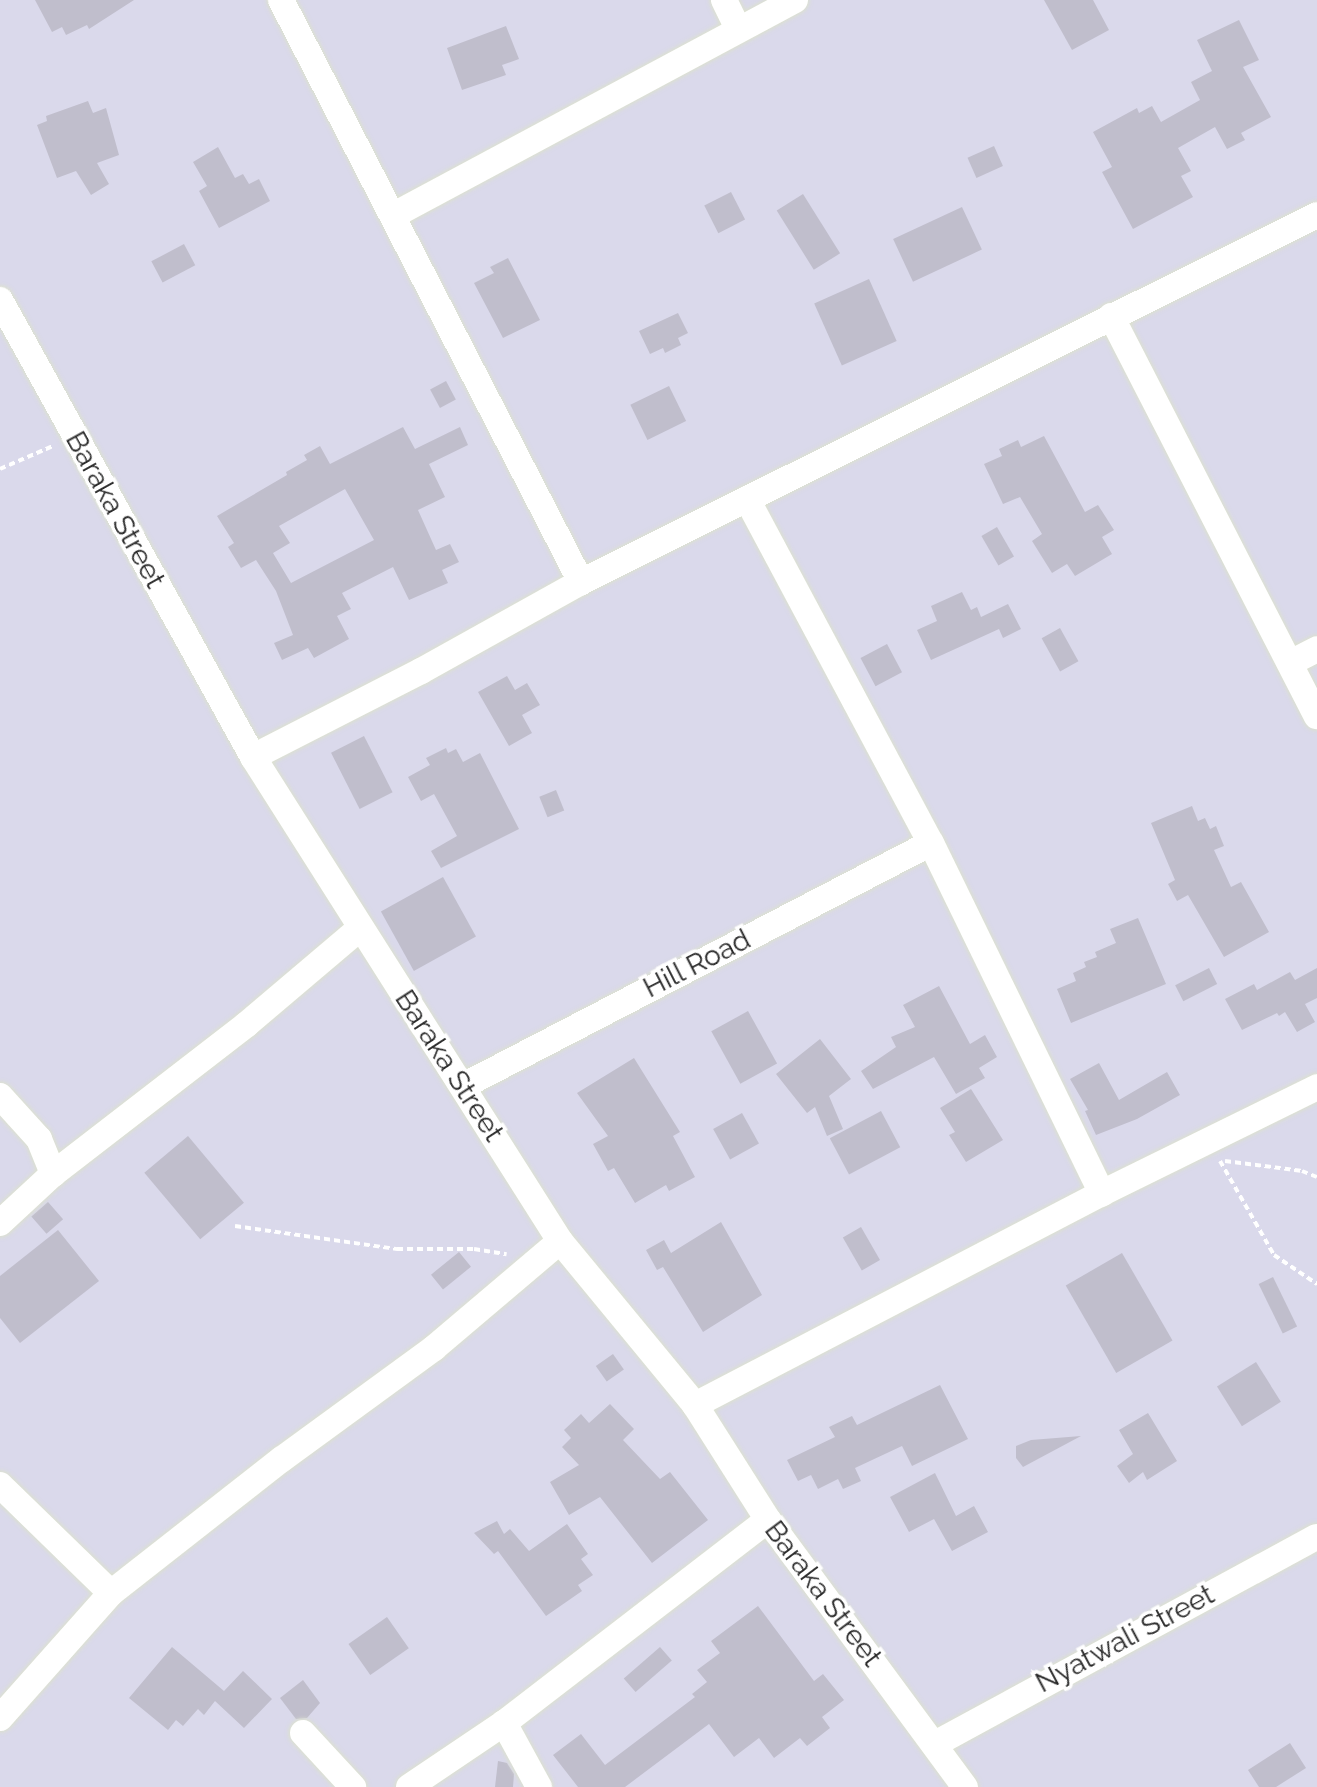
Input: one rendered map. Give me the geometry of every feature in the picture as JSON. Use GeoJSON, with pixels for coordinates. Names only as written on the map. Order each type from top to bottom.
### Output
{"type":"FeatureCollection","features":[{"type":"Feature","properties":{"kind":"street"},"geometry":{"type":"LineString","coordinates":[[281,0],[581,582]]}},
{"type":"Feature","properties":{"kind":"street"},"geometry":{"type":"LineString","coordinates":[[724,0],[738,29]]}},
{"type":"Feature","properties":{"kind":"street"},"geometry":{"type":"LineString","coordinates":[[394,215],[795,0]]}},
{"type":"Feature","properties":{"kind":"street"},"geometry":{"type":"LineString","coordinates":[[253,757],[421,671],[581,582],[1317,215]]}},
{"type":"Feature","properties":{"kind":"street","name":"Baraka Street"},"geometry":{"type":"LineString","coordinates":[[0,300],[253,757],[560,1241],[695,1405],[768,1520],[965,1787]]}},
{"type":"Feature","properties":{"kind":"street"},"geometry":{"type":"LineString","coordinates":[[1111,316],[1292,662],[1317,716]]}},
{"type":"Feature","properties":{"kind":"street"},"geometry":{"type":"LineString","coordinates":[[747,499],[931,843],[1102,1193]]}},
{"type":"Feature","properties":{"kind":"street"},"geometry":{"type":"LineString","coordinates":[[1292,662],[1317,649]]}},
{"type":"Feature","properties":{"kind":"street","name":"Hill Road"},"geometry":{"type":"LineString","coordinates":[[463,1086],[931,843]]}},
{"type":"Feature","properties":{"kind":"street"},"geometry":{"type":"LineString","coordinates":[[0,1223],[53,1174],[247,1024],[360,928]]}},
{"type":"Feature","properties":{"kind":"street"},"geometry":{"type":"LineString","coordinates":[[695,1405],[1102,1193],[1317,1087]]}},
{"type":"Feature","properties":{"kind":"street"},"geometry":{"type":"LineString","coordinates":[[0,1096],[39,1139],[53,1174]]}},
{"type":"Feature","properties":{"kind":"street"},"geometry":{"type":"LineString","coordinates":[[0,1718],[111,1593],[282,1459],[434,1348],[560,1241]]}},
{"type":"Feature","properties":{"kind":"street"},"geometry":{"type":"LineString","coordinates":[[0,1485],[111,1593]]}},
{"type":"Feature","properties":{"kind":"street"},"geometry":{"type":"LineString","coordinates":[[409,1787],[504,1723],[768,1520]]}},
{"type":"Feature","properties":{"kind":"street","name":"Nyatwali Street"},"geometry":{"type":"LineString","coordinates":[[935,1744],[1317,1537]]}},
{"type":"Feature","properties":{"kind":"street"},"geometry":{"type":"LineString","coordinates":[[504,1723],[539,1787]]}},
{"type":"Feature","properties":{"kind":"street"},"geometry":{"type":"LineString","coordinates":[[303,1733],[353,1787]]}},
{"type":"Feature","properties":{"kind":"path"},"geometry":{"type":"LineString","coordinates":[[0,469],[74,437]]}},
{"type":"Feature","properties":{"kind":"path"},"geometry":{"type":"LineString","coordinates":[[1192,1151],[1220,1161],[1302,1171],[1317,1177]]}},
{"type":"Feature","properties":{"kind":"path"},"geometry":{"type":"LineString","coordinates":[[1220,1161],[1274,1255],[1317,1284]]}},
{"type":"Feature","properties":{"kind":"path"},"geometry":{"type":"LineString","coordinates":[[235,1226],[397,1249],[474,1249],[537,1258]]}},
{"type":"Feature","properties":{"kind":"building"},"geometry":{"type":"Polygon","coordinates":[[[35,0],[134,0],[89,29],[87,25],[66,35],[62,27],[52,32],[35,0]]]}},
{"type":"Feature","properties":{"kind":"building"},"geometry":{"type":"Polygon","coordinates":[[[1044,0],[1093,0],[1109,30],[1072,50],[1044,0]]]}},
{"type":"Feature","properties":{"kind":"building"},"geometry":{"type":"Polygon","coordinates":[[[1239,20],[1259,60],[1243,67],[1271,117],[1241,133],[1245,140],[1227,149],[1215,127],[1178,148],[1191,171],[1181,176],[1193,197],[1133,229],[1102,172],[1112,167],[1093,132],[1137,108],[1139,113],[1152,106],[1161,122],[1200,100],[1191,82],[1212,71],[1197,40],[1239,20]]]}},
{"type":"Feature","properties":{"kind":"building"},"geometry":{"type":"Polygon","coordinates":[[[506,26],[519,59],[502,65],[506,75],[462,90],[447,48],[506,26]]]}},
{"type":"Feature","properties":{"kind":"building"},"geometry":{"type":"Polygon","coordinates":[[[88,101],[93,113],[106,108],[119,155],[97,163],[109,184],[91,195],[76,171],[57,178],[37,125],[47,121],[46,116],[88,101]]]}},
{"type":"Feature","properties":{"kind":"building"},"geometry":{"type":"Polygon","coordinates":[[[994,146],[1003,166],[976,178],[968,158],[994,146]]]}},
{"type":"Feature","properties":{"kind":"building"},"geometry":{"type":"Polygon","coordinates":[[[218,147],[235,178],[243,174],[249,184],[259,179],[270,201],[219,228],[199,191],[207,186],[193,162],[218,147]]]}},
{"type":"Feature","properties":{"kind":"building"},"geometry":{"type":"Polygon","coordinates":[[[731,192],[745,220],[718,233],[704,206],[731,192]]]}},
{"type":"Feature","properties":{"kind":"building"},"geometry":{"type":"Polygon","coordinates":[[[803,194],[840,253],[814,270],[777,210],[803,194]]]}},
{"type":"Feature","properties":{"kind":"building"},"geometry":{"type":"Polygon","coordinates":[[[962,207],[982,250],[913,282],[893,239],[962,207]]]}},
{"type":"Feature","properties":{"kind":"building"},"geometry":{"type":"Polygon","coordinates":[[[184,244],[195,265],[163,283],[151,261],[184,244]]]}},
{"type":"Feature","properties":{"kind":"building"},"geometry":{"type":"Polygon","coordinates":[[[508,258],[540,320],[503,338],[474,283],[494,273],[490,267],[508,258]]]}},
{"type":"Feature","properties":{"kind":"building"},"geometry":{"type":"Polygon","coordinates":[[[869,279],[897,341],[842,366],[814,303],[869,279]]]}},
{"type":"Feature","properties":{"kind":"building"},"geometry":{"type":"Polygon","coordinates":[[[678,313],[688,333],[678,338],[681,345],[665,353],[663,348],[650,354],[639,331],[678,313]]]}},
{"type":"Feature","properties":{"kind":"building"},"geometry":{"type":"Polygon","coordinates":[[[446,381],[456,400],[440,408],[430,389],[446,381]]]}},
{"type":"Feature","properties":{"kind":"building"},"geometry":{"type":"Polygon","coordinates":[[[669,386],[686,421],[647,440],[630,405],[669,386]]]}},
{"type":"Feature","properties":{"kind":"building"},"geometry":{"type":"Polygon","coordinates":[[[403,427],[415,449],[460,427],[468,445],[429,464],[445,497],[418,510],[436,550],[450,544],[459,562],[442,570],[448,583],[409,600],[393,567],[342,593],[351,609],[337,616],[349,639],[314,658],[308,648],[282,660],[274,643],[293,635],[276,591],[256,560],[241,568],[228,547],[234,543],[217,516],[287,475],[286,472],[307,460],[304,455],[320,446],[330,464],[403,427]],[[345,489],[279,526],[290,543],[273,553],[291,583],[374,540],[345,489]]]}},
{"type":"Feature","properties":{"kind":"building"},"geometry":{"type":"Polygon","coordinates":[[[1044,436],[1085,512],[1098,505],[1114,530],[1102,537],[1112,554],[1075,576],[1067,564],[1052,573],[1032,541],[1042,534],[1020,497],[1003,504],[984,464],[1002,456],[999,449],[1018,440],[1021,447],[1044,436]]]}},
{"type":"Feature","properties":{"kind":"building"},"geometry":{"type":"Polygon","coordinates":[[[997,527],[1014,556],[998,565],[981,536],[997,527]]]}},
{"type":"Feature","properties":{"kind":"building"},"geometry":{"type":"Polygon","coordinates":[[[962,592],[971,610],[977,607],[981,617],[1008,604],[1021,629],[1003,638],[999,629],[931,660],[917,630],[937,621],[931,606],[962,592]]]}},
{"type":"Feature","properties":{"kind":"building"},"geometry":{"type":"Polygon","coordinates":[[[1060,628],[1078,661],[1060,671],[1042,638],[1060,628]]]}},
{"type":"Feature","properties":{"kind":"building"},"geometry":{"type":"Polygon","coordinates":[[[887,644],[902,672],[876,686],[861,658],[887,644]]]}},
{"type":"Feature","properties":{"kind":"building"},"geometry":{"type":"Polygon","coordinates":[[[507,676],[515,690],[527,683],[540,705],[522,715],[532,733],[509,746],[478,692],[507,676]]]}},
{"type":"Feature","properties":{"kind":"building"},"geometry":{"type":"Polygon","coordinates":[[[364,736],[393,792],[360,809],[331,753],[364,736]]]}},
{"type":"Feature","properties":{"kind":"building"},"geometry":{"type":"Polygon","coordinates":[[[446,748],[448,753],[456,749],[463,762],[480,753],[519,829],[441,868],[431,851],[457,836],[434,794],[421,801],[408,777],[430,765],[426,758],[446,748]]]}},
{"type":"Feature","properties":{"kind":"building"},"geometry":{"type":"Polygon","coordinates":[[[556,790],[564,810],[548,817],[539,797],[556,790]]]}},
{"type":"Feature","properties":{"kind":"building"},"geometry":{"type":"Polygon","coordinates":[[[1192,806],[1198,821],[1205,818],[1210,829],[1216,826],[1224,846],[1214,850],[1231,887],[1241,882],[1269,932],[1224,957],[1188,895],[1177,901],[1168,884],[1175,880],[1151,823],[1192,806]]]}},
{"type":"Feature","properties":{"kind":"building"},"geometry":{"type":"Polygon","coordinates":[[[443,877],[476,936],[414,971],[381,911],[443,877]]]}},
{"type":"Feature","properties":{"kind":"building"},"geometry":{"type":"Polygon","coordinates":[[[1138,918],[1166,984],[1071,1023],[1057,989],[1076,981],[1073,973],[1086,967],[1084,962],[1097,957],[1095,952],[1116,943],[1110,929],[1138,918]]]}},
{"type":"Feature","properties":{"kind":"building"},"geometry":{"type":"Polygon","coordinates":[[[1209,968],[1217,984],[1183,1001],[1175,985],[1209,968]]]}},
{"type":"Feature","properties":{"kind":"building"},"geometry":{"type":"Polygon","coordinates":[[[1317,968],[1317,998],[1305,1004],[1315,1022],[1297,1032],[1285,1012],[1242,1030],[1225,999],[1254,984],[1257,990],[1290,972],[1295,980],[1317,968]]]}},
{"type":"Feature","properties":{"kind":"building"},"geometry":{"type":"Polygon","coordinates":[[[939,986],[970,1044],[985,1035],[997,1057],[979,1068],[985,1078],[956,1094],[934,1057],[873,1089],[861,1071],[896,1047],[891,1037],[915,1027],[903,1005],[939,986]]]}},
{"type":"Feature","properties":{"kind":"building"},"geometry":{"type":"Polygon","coordinates":[[[748,1011],[777,1063],[740,1084],[711,1031],[748,1011]]]}},
{"type":"Feature","properties":{"kind":"building"},"geometry":{"type":"Polygon","coordinates":[[[820,1039],[851,1079],[829,1096],[843,1129],[827,1136],[815,1107],[807,1113],[776,1074],[820,1039]]]}},
{"type":"Feature","properties":{"kind":"building"},"geometry":{"type":"Polygon","coordinates":[[[634,1058],[680,1132],[673,1136],[695,1177],[669,1191],[666,1185],[635,1203],[614,1168],[608,1171],[593,1144],[608,1136],[577,1093],[634,1058]]]}},
{"type":"Feature","properties":{"kind":"building"},"geometry":{"type":"Polygon","coordinates":[[[1099,1063],[1119,1100],[1167,1072],[1180,1095],[1137,1119],[1096,1135],[1085,1111],[1088,1110],[1070,1079],[1099,1063]]]}},
{"type":"Feature","properties":{"kind":"building"},"geometry":{"type":"Polygon","coordinates":[[[971,1089],[1003,1140],[966,1162],[949,1135],[955,1132],[940,1108],[971,1089]]]}},
{"type":"Feature","properties":{"kind":"building"},"geometry":{"type":"Polygon","coordinates":[[[881,1111],[900,1147],[849,1174],[830,1138],[881,1111]]]}},
{"type":"Feature","properties":{"kind":"building"},"geometry":{"type":"Polygon","coordinates":[[[742,1113],[759,1144],[730,1160],[713,1129],[742,1113]]]}},
{"type":"Feature","properties":{"kind":"building"},"geometry":{"type":"Polygon","coordinates":[[[188,1136],[244,1203],[200,1239],[144,1173],[188,1136]]]}},
{"type":"Feature","properties":{"kind":"building"},"geometry":{"type":"Polygon","coordinates":[[[48,1202],[63,1219],[46,1234],[31,1216],[48,1202]]]}},
{"type":"Feature","properties":{"kind":"building"},"geometry":{"type":"Polygon","coordinates":[[[721,1222],[762,1295],[703,1332],[663,1267],[657,1270],[646,1250],[664,1240],[671,1253],[721,1222]]]}},
{"type":"Feature","properties":{"kind":"building"},"geometry":{"type":"Polygon","coordinates":[[[861,1227],[880,1260],[862,1270],[843,1238],[861,1227]]]}},
{"type":"Feature","properties":{"kind":"building"},"geometry":{"type":"Polygon","coordinates":[[[58,1230],[99,1281],[20,1343],[0,1318],[0,1276],[58,1230]]]}},
{"type":"Feature","properties":{"kind":"building"},"geometry":{"type":"Polygon","coordinates":[[[459,1252],[471,1267],[443,1289],[431,1275],[459,1252]]]}},
{"type":"Feature","properties":{"kind":"building"},"geometry":{"type":"Polygon","coordinates":[[[1122,1253],[1172,1340],[1116,1373],[1066,1286],[1122,1253]]]}},
{"type":"Feature","properties":{"kind":"building"},"geometry":{"type":"Polygon","coordinates":[[[1273,1277],[1297,1326],[1283,1333],[1259,1284],[1273,1277]]]}},
{"type":"Feature","properties":{"kind":"building"},"geometry":{"type":"Polygon","coordinates":[[[613,1354],[624,1370],[607,1382],[596,1366],[613,1354]]]}},
{"type":"Feature","properties":{"kind":"building"},"geometry":{"type":"Polygon","coordinates":[[[1256,1362],[1281,1402],[1242,1426],[1217,1386],[1256,1362]]]}},
{"type":"Feature","properties":{"kind":"building"},"geometry":{"type":"Polygon","coordinates":[[[940,1385],[968,1439],[912,1466],[902,1446],[855,1468],[861,1481],[843,1489],[838,1479],[818,1489],[811,1475],[798,1481],[787,1460],[835,1437],[829,1427],[852,1416],[857,1425],[940,1385]]]}},
{"type":"Feature","properties":{"kind":"building"},"geometry":{"type":"Polygon","coordinates":[[[610,1404],[634,1429],[623,1440],[660,1479],[670,1472],[708,1520],[652,1563],[600,1497],[569,1515],[550,1482],[579,1465],[562,1447],[571,1438],[564,1430],[581,1414],[589,1423],[610,1404]]]}},
{"type":"Feature","properties":{"kind":"building"},"geometry":{"type":"Polygon","coordinates":[[[1148,1413],[1177,1461],[1147,1480],[1143,1472],[1129,1483],[1117,1466],[1133,1454],[1119,1430],[1148,1413]]]}},
{"type":"Feature","properties":{"kind":"building"},"geometry":{"type":"Polygon","coordinates":[[[1081,1436],[1023,1467],[1016,1458],[1016,1446],[1031,1440],[1081,1436]]]}},
{"type":"Feature","properties":{"kind":"building"},"geometry":{"type":"Polygon","coordinates":[[[935,1473],[956,1516],[974,1506],[988,1532],[952,1551],[934,1519],[909,1532],[890,1497],[935,1473]]]}},
{"type":"Feature","properties":{"kind":"building"},"geometry":{"type":"Polygon","coordinates":[[[497,1521],[504,1534],[510,1529],[529,1551],[567,1524],[588,1554],[581,1559],[593,1575],[578,1585],[582,1591],[546,1616],[498,1551],[494,1554],[474,1533],[497,1521]]]}},
{"type":"Feature","properties":{"kind":"building"},"geometry":{"type":"Polygon","coordinates":[[[758,1606],[814,1681],[823,1674],[844,1700],[822,1717],[830,1728],[807,1746],[800,1738],[774,1758],[759,1738],[734,1757],[709,1724],[625,1787],[578,1787],[553,1755],[581,1734],[605,1765],[695,1697],[692,1694],[707,1682],[697,1670],[720,1653],[711,1641],[758,1606]]]}},
{"type":"Feature","properties":{"kind":"building"},"geometry":{"type":"Polygon","coordinates":[[[387,1617],[409,1648],[370,1675],[348,1644],[387,1617]]]}},
{"type":"Feature","properties":{"kind":"building"},"geometry":{"type":"Polygon","coordinates":[[[172,1647],[224,1691],[243,1671],[272,1699],[244,1728],[215,1701],[204,1715],[198,1709],[183,1726],[176,1720],[168,1730],[129,1698],[172,1647]]]}},
{"type":"Feature","properties":{"kind":"building"},"geometry":{"type":"Polygon","coordinates":[[[660,1647],[672,1661],[636,1692],[624,1678],[660,1647]]]}},
{"type":"Feature","properties":{"kind":"building"},"geometry":{"type":"Polygon","coordinates":[[[303,1680],[320,1703],[307,1718],[296,1719],[280,1698],[303,1680]]]}},
{"type":"Feature","properties":{"kind":"building"},"geometry":{"type":"Polygon","coordinates":[[[1290,1743],[1306,1768],[1276,1787],[1259,1787],[1248,1770],[1290,1743]]]}},
{"type":"Feature","properties":{"kind":"building"},"geometry":{"type":"Polygon","coordinates":[[[498,1761],[507,1763],[514,1774],[513,1787],[495,1787],[498,1761]]]}}]}
